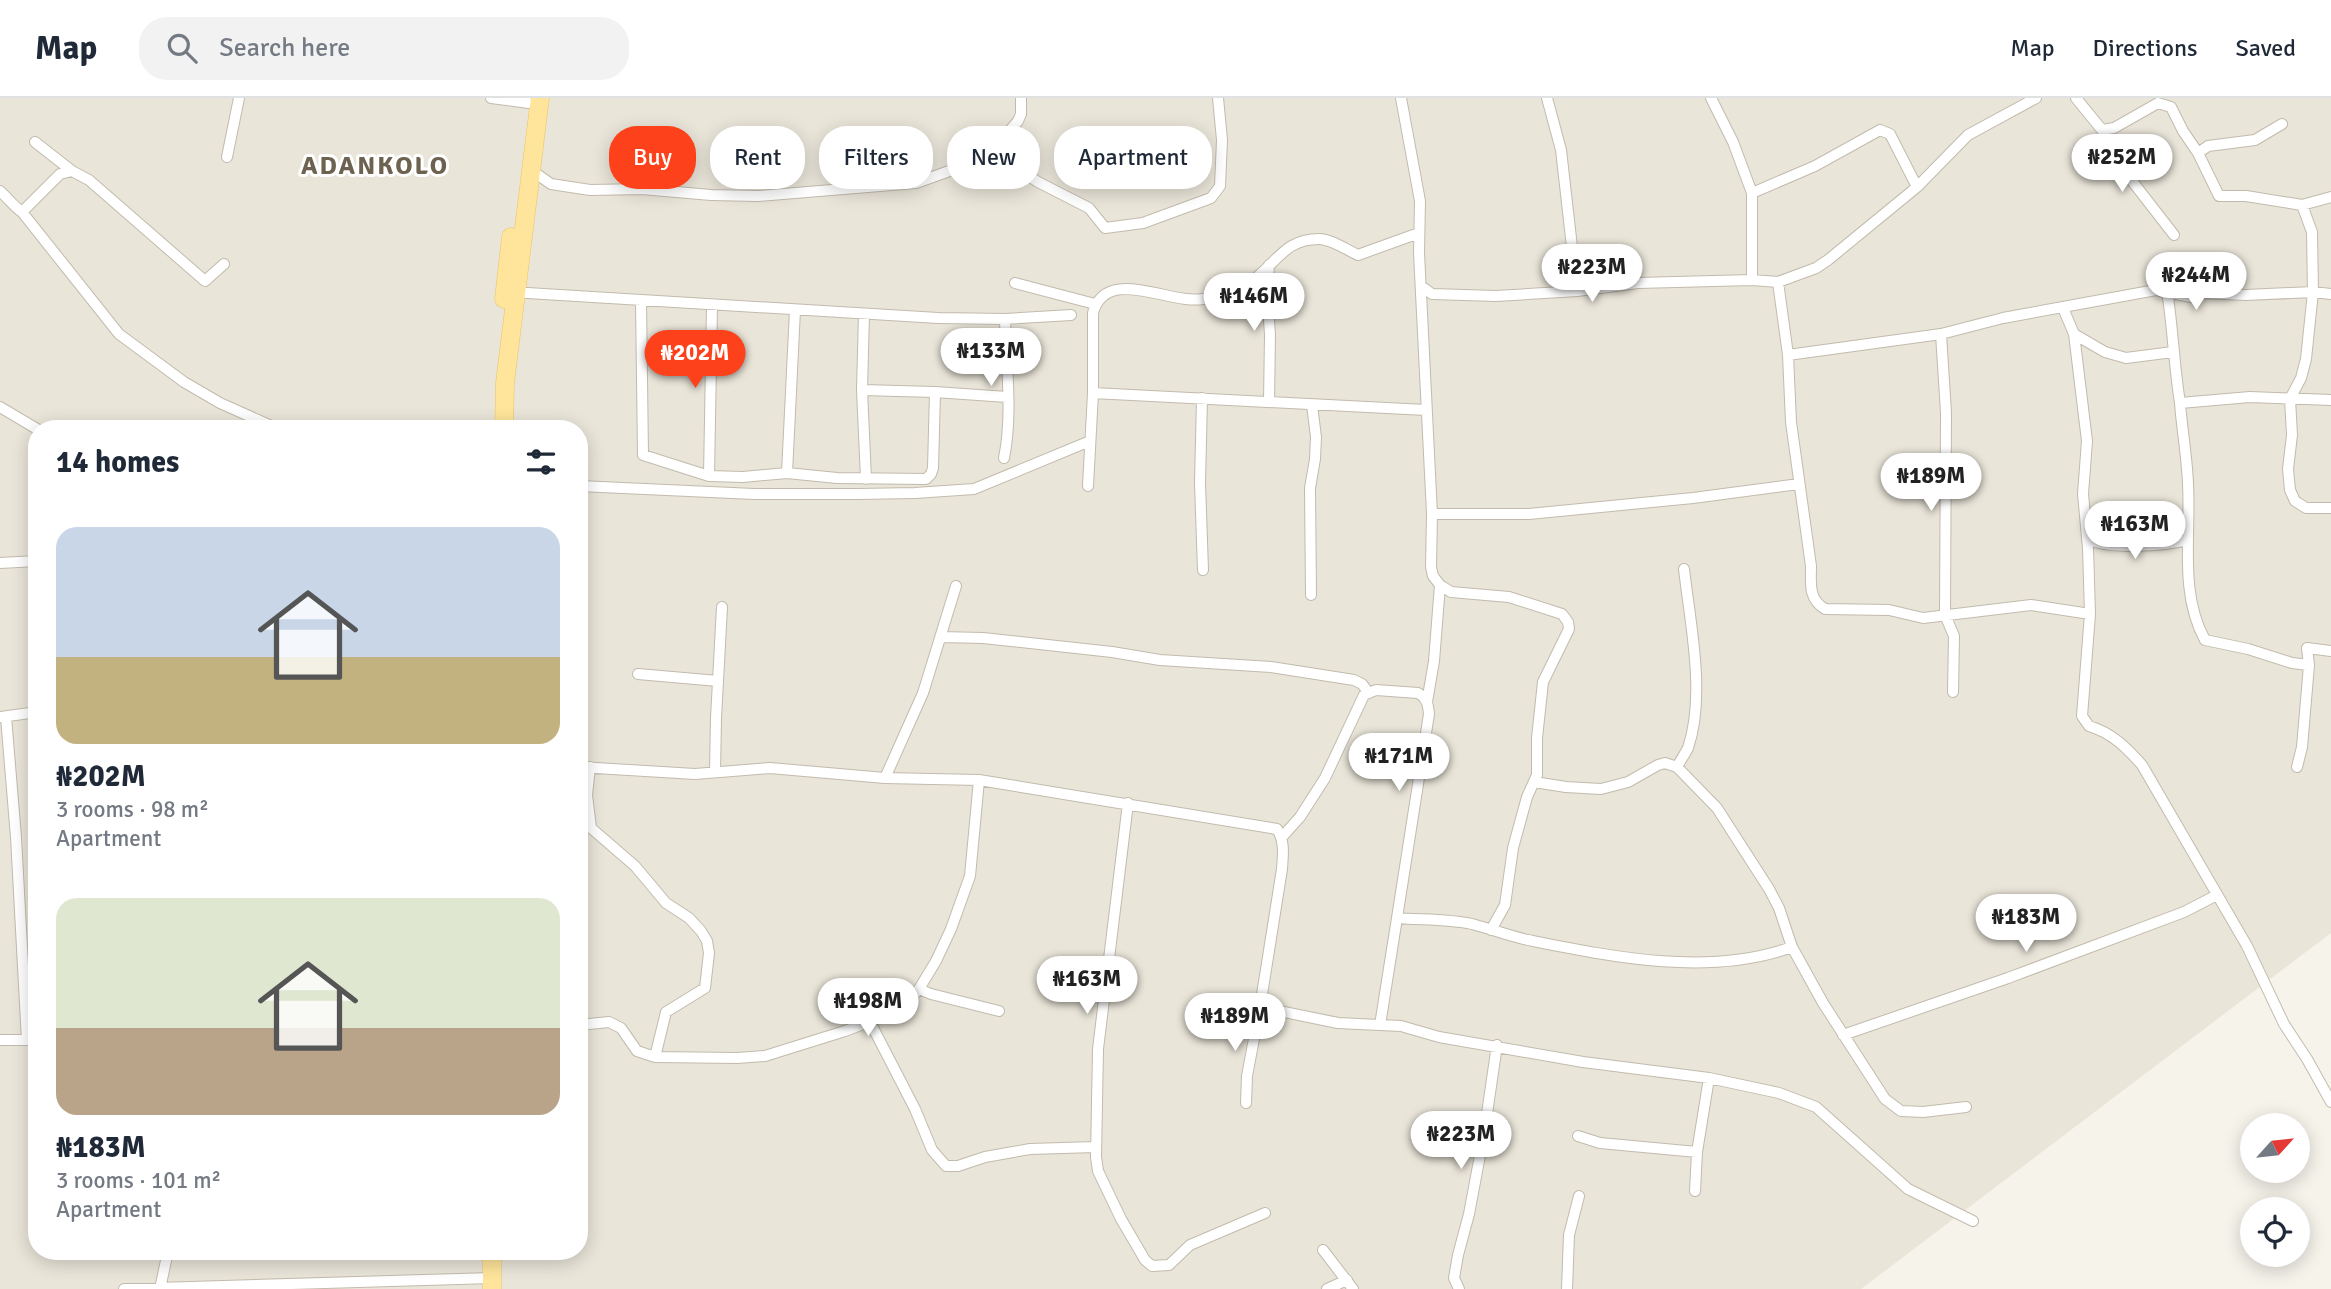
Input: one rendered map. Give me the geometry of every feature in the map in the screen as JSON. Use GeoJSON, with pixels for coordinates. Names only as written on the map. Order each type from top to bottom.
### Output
{"type":"FeatureCollection","features":[{"type":"Feature","properties":{"kind":"main road"},"geometry":{"type":"LineString","coordinates":[[495,420],[496,382],[531,170],[533,100]]}},
{"type":"Feature","properties":{"kind":"main road"},"geometry":{"type":"LineString","coordinates":[[504,420],[510,292],[533,100]]}},
{"type":"Feature","properties":{"kind":"main road"},"geometry":{"type":"LineString","coordinates":[[493,1260],[495,1285]]}},
{"type":"Feature","properties":{"kind":"main road"},"geometry":{"type":"LineString","coordinates":[[495,1285],[499,1260]]}},
{"type":"Feature","properties":{"kind":"street"},"geometry":{"type":"LineString","coordinates":[[227,157],[239,98]]}},
{"type":"Feature","properties":{"kind":"street"},"geometry":{"type":"LineString","coordinates":[[491,98],[533,100]]}},
{"type":"Feature","properties":{"kind":"street"},"geometry":{"type":"LineString","coordinates":[[1013,126],[1021,114],[1021,98]]}},
{"type":"Feature","properties":{"kind":"street"},"geometry":{"type":"LineString","coordinates":[[1040,183],[1089,208],[1105,228],[1143,223],[1211,198],[1220,186],[1222,140],[1218,98]]}},
{"type":"Feature","properties":{"kind":"street"},"geometry":{"type":"LineString","coordinates":[[1401,98],[1418,180],[1433,576],[1440,586],[1451,592],[1508,597],[1562,614],[1569,629],[1543,682],[1536,738],[1537,775],[1513,848],[1505,905],[1491,930]]}},
{"type":"Feature","properties":{"kind":"street"},"geometry":{"type":"LineString","coordinates":[[1547,98],[1561,150],[1577,291]]}},
{"type":"Feature","properties":{"kind":"street"},"geometry":{"type":"LineString","coordinates":[[1711,98],[1733,142],[1752,193],[1752,280]]}},
{"type":"Feature","properties":{"kind":"street"},"geometry":{"type":"LineString","coordinates":[[1421,286],[1432,294],[1496,296],[1577,291],[1638,283],[1752,280],[1778,282],[1828,261],[1917,187],[1968,135],[2036,98]]}},
{"type":"Feature","properties":{"kind":"street"},"geometry":{"type":"LineString","coordinates":[[2076,98],[2102,131],[2129,177],[2174,235]]}},
{"type":"Feature","properties":{"kind":"street"},"geometry":{"type":"LineString","coordinates":[[2102,131],[2114,128],[2158,103],[2171,107],[2219,196],[2246,196],[2302,205],[2331,197]]}},
{"type":"Feature","properties":{"kind":"street"},"geometry":{"type":"LineString","coordinates":[[2198,153],[2208,146],[2255,140],[2282,124]]}},
{"type":"Feature","properties":{"kind":"street"},"geometry":{"type":"LineString","coordinates":[[1752,193],[1815,166],[1880,131],[1891,134],[1917,187]]}},
{"type":"Feature","properties":{"kind":"street"},"geometry":{"type":"LineString","coordinates":[[35,142],[72,172],[89,180],[205,281],[224,264]]}},
{"type":"Feature","properties":{"kind":"street"},"geometry":{"type":"LineString","coordinates":[[531,170],[551,184],[590,190],[642,189],[758,196],[916,183],[947,171]]}},
{"type":"Feature","properties":{"kind":"street"},"geometry":{"type":"LineString","coordinates":[[22,212],[60,174],[72,172]]}},
{"type":"Feature","properties":{"kind":"street"},"geometry":{"type":"LineString","coordinates":[[0,191],[12,206],[22,212],[119,334],[184,382],[220,403],[258,420]]}},
{"type":"Feature","properties":{"kind":"street"},"geometry":{"type":"LineString","coordinates":[[2302,205],[2312,232],[2313,292],[2306,359],[2301,378],[2290,399],[2290,490],[2295,501],[2306,508],[2331,508]]}},
{"type":"Feature","properties":{"kind":"street"},"geometry":{"type":"LineString","coordinates":[[1088,486],[1093,393],[1093,313],[1095,304],[1105,293],[1130,289],[1202,300],[1256,279],[1293,243],[1321,239],[1358,255],[1419,233]]}},
{"type":"Feature","properties":{"kind":"street"},"geometry":{"type":"LineString","coordinates":[[1269,265],[1269,402]]}},
{"type":"Feature","properties":{"kind":"street"},"geometry":{"type":"LineString","coordinates":[[1778,282],[1788,355],[1791,422],[1811,566],[1812,597],[1817,605],[1825,610],[1889,610],[1923,618],[2031,605],[2090,614]]}},
{"type":"Feature","properties":{"kind":"street"},"geometry":{"type":"LineString","coordinates":[[1015,283],[1095,304]]}},
{"type":"Feature","properties":{"kind":"street"},"geometry":{"type":"LineString","coordinates":[[1788,355],[1941,334],[2003,318],[2156,290],[2191,297],[2202,293],[2331,294]]}},
{"type":"Feature","properties":{"kind":"street"},"geometry":{"type":"LineString","coordinates":[[2167,291],[2188,484],[2190,599],[2198,627],[2205,640],[2309,665]]}},
{"type":"Feature","properties":{"kind":"street"},"geometry":{"type":"LineString","coordinates":[[510,292],[1005,320],[1071,315]]}},
{"type":"Feature","properties":{"kind":"street"},"geometry":{"type":"LineString","coordinates":[[641,301],[643,455],[709,476],[743,477],[787,472],[866,479],[926,479],[931,474],[935,392]]}},
{"type":"Feature","properties":{"kind":"street"},"geometry":{"type":"LineString","coordinates":[[709,476],[712,304]]}},
{"type":"Feature","properties":{"kind":"street"},"geometry":{"type":"LineString","coordinates":[[2063,309],[2074,334],[2087,442],[2083,494],[2090,614],[2082,716],[2088,726],[2104,731],[2123,744],[2142,765],[2247,946],[2284,1024],[2331,1102]]}},
{"type":"Feature","properties":{"kind":"street"},"geometry":{"type":"LineString","coordinates":[[787,472],[795,310]]}},
{"type":"Feature","properties":{"kind":"street"},"geometry":{"type":"LineString","coordinates":[[863,314],[862,390],[866,479]]}},
{"type":"Feature","properties":{"kind":"street"},"geometry":{"type":"LineString","coordinates":[[1004,458],[1007,438],[1005,320]]}},
{"type":"Feature","properties":{"kind":"street"},"geometry":{"type":"LineString","coordinates":[[1941,334],[1946,413],[1945,615],[1954,636],[1953,692]]}},
{"type":"Feature","properties":{"kind":"street"},"geometry":{"type":"LineString","coordinates":[[2074,334],[2105,352],[2126,358],[2173,352]]}},
{"type":"Feature","properties":{"kind":"street"},"geometry":{"type":"LineString","coordinates":[[862,390],[1007,397]]}},
{"type":"Feature","properties":{"kind":"street"},"geometry":{"type":"LineString","coordinates":[[1093,393],[1426,410]]}},
{"type":"Feature","properties":{"kind":"street"},"geometry":{"type":"LineString","coordinates":[[2180,403],[2250,397],[2331,400]]}},
{"type":"Feature","properties":{"kind":"street"},"geometry":{"type":"LineString","coordinates":[[1202,398],[1200,483],[1203,570]]}},
{"type":"Feature","properties":{"kind":"street"},"geometry":{"type":"LineString","coordinates":[[1311,595],[1310,488],[1316,437],[1312,405]]}},
{"type":"Feature","properties":{"kind":"street"},"geometry":{"type":"LineString","coordinates":[[0,407],[28,424]]}},
{"type":"Feature","properties":{"kind":"street"},"geometry":{"type":"LineString","coordinates":[[588,486],[754,494],[915,494],[974,489],[1090,441]]}},
{"type":"Feature","properties":{"kind":"street"},"geometry":{"type":"LineString","coordinates":[[1432,514],[1529,514],[1693,498],[1799,484]]}},
{"type":"Feature","properties":{"kind":"street"},"geometry":{"type":"LineString","coordinates":[[2087,539],[2095,543],[2134,545],[2168,545],[2188,540]]}},
{"type":"Feature","properties":{"kind":"street"},"geometry":{"type":"LineString","coordinates":[[0,564],[28,562]]}},
{"type":"Feature","properties":{"kind":"street"},"geometry":{"type":"LineString","coordinates":[[1677,766],[1688,749],[1695,706],[1694,653],[1684,569]]}},
{"type":"Feature","properties":{"kind":"street"},"geometry":{"type":"LineString","coordinates":[[885,778],[923,693],[956,586]]}},
{"type":"Feature","properties":{"kind":"street"},"geometry":{"type":"LineString","coordinates":[[1380,1025],[1429,714],[1427,702],[1434,661],[1440,586]]}},
{"type":"Feature","properties":{"kind":"street"},"geometry":{"type":"LineString","coordinates":[[715,772],[722,607]]}},
{"type":"Feature","properties":{"kind":"street"},"geometry":{"type":"LineString","coordinates":[[941,637],[984,638],[1160,660],[1271,667],[1354,680],[1362,684],[1369,693]]}},
{"type":"Feature","properties":{"kind":"street"},"geometry":{"type":"LineString","coordinates":[[2297,767],[2302,747],[2308,648],[2331,651]]}},
{"type":"Feature","properties":{"kind":"street"},"geometry":{"type":"LineString","coordinates":[[638,674],[718,681]]}},
{"type":"Feature","properties":{"kind":"street"},"geometry":{"type":"LineString","coordinates":[[1282,837],[1300,817],[1325,778],[1364,695],[1376,690],[1418,693],[1427,702]]}},
{"type":"Feature","properties":{"kind":"street"},"geometry":{"type":"LineString","coordinates":[[28,713],[3,717],[28,988]]}},
{"type":"Feature","properties":{"kind":"street"},"geometry":{"type":"LineString","coordinates":[[1534,782],[1601,789],[1628,782],[1658,765],[1665,763],[1677,766],[1717,808],[1769,889],[1793,947],[1823,1003],[1885,1099],[1901,1111],[1923,1112],[1966,1107]]}},
{"type":"Feature","properties":{"kind":"street"},"geometry":{"type":"LineString","coordinates":[[588,767],[695,774],[770,768],[885,778],[979,780],[1277,829],[1282,837],[1282,869],[1247,1076],[1246,1103]]}},
{"type":"Feature","properties":{"kind":"street"},"geometry":{"type":"LineString","coordinates":[[588,1024],[609,1022],[621,1028],[637,1051],[655,1057],[705,1059],[765,1056],[845,1031],[902,1007],[919,989],[936,961],[970,876],[979,780]]}},
{"type":"Feature","properties":{"kind":"street"},"geometry":{"type":"LineString","coordinates":[[588,803],[591,828],[635,866],[666,903],[697,926],[707,942],[709,967],[705,988],[666,1012],[655,1057]]}},
{"type":"Feature","properties":{"kind":"street"},"geometry":{"type":"LineString","coordinates":[[1128,803],[1098,1049],[1098,1171],[1121,1219],[1145,1260],[1152,1266],[1170,1265],[1190,1245],[1265,1213]]}},
{"type":"Feature","properties":{"kind":"street"},"geometry":{"type":"LineString","coordinates":[[1843,1035],[2008,978],[2184,912],[2217,895]]}},
{"type":"Feature","properties":{"kind":"street"},"geometry":{"type":"LineString","coordinates":[[1397,918],[1469,924],[1576,950],[1647,960],[1743,960],[1793,947]]}},
{"type":"Feature","properties":{"kind":"street"},"geometry":{"type":"LineString","coordinates":[[919,989],[999,1011]]}},
{"type":"Feature","properties":{"kind":"street"},"geometry":{"type":"LineString","coordinates":[[1260,1007],[1338,1023],[1401,1026],[1439,1037],[1583,1062],[1709,1078],[1779,1093],[1816,1107],[1908,1189],[1973,1221]]}},
{"type":"Feature","properties":{"kind":"street"},"geometry":{"type":"LineString","coordinates":[[869,1020],[915,1109],[932,1150],[946,1166],[958,1166],[985,1157],[1030,1149],[1096,1147]]}},
{"type":"Feature","properties":{"kind":"street"},"geometry":{"type":"LineString","coordinates":[[0,1040],[28,1038]]}},
{"type":"Feature","properties":{"kind":"street"},"geometry":{"type":"LineString","coordinates":[[1459,1289],[1454,1278],[1484,1133],[1497,1045]]}},
{"type":"Feature","properties":{"kind":"street"},"geometry":{"type":"LineString","coordinates":[[1695,1191],[1697,1152],[1709,1078]]}},
{"type":"Feature","properties":{"kind":"street"},"geometry":{"type":"LineString","coordinates":[[1578,1136],[1600,1143],[1697,1152]]}},
{"type":"Feature","properties":{"kind":"street"},"geometry":{"type":"LineString","coordinates":[[1567,1289],[1569,1235],[1579,1196]]}},
{"type":"Feature","properties":{"kind":"street"},"geometry":{"type":"LineString","coordinates":[[1323,1250],[1350,1284],[1327,1289]]}},
{"type":"Feature","properties":{"kind":"street"},"geometry":{"type":"LineString","coordinates":[[160,1288],[166,1260]]}},
{"type":"Feature","properties":{"kind":"street"},"geometry":{"type":"LineString","coordinates":[[124,1289],[495,1285]]}},
{"type":"Feature","properties":{"kind":"shaded area"},"geometry":{"type":"Polygon","coordinates":[[[0,98],[2331,98],[2331,933],[1861,1289],[0,1289],[0,98]]]}},
{"type":"Feature","properties":{"kind":"district","name":"ADANKOLO"},"geometry":{"type":"Point","coordinates":[375,165]}}]}
